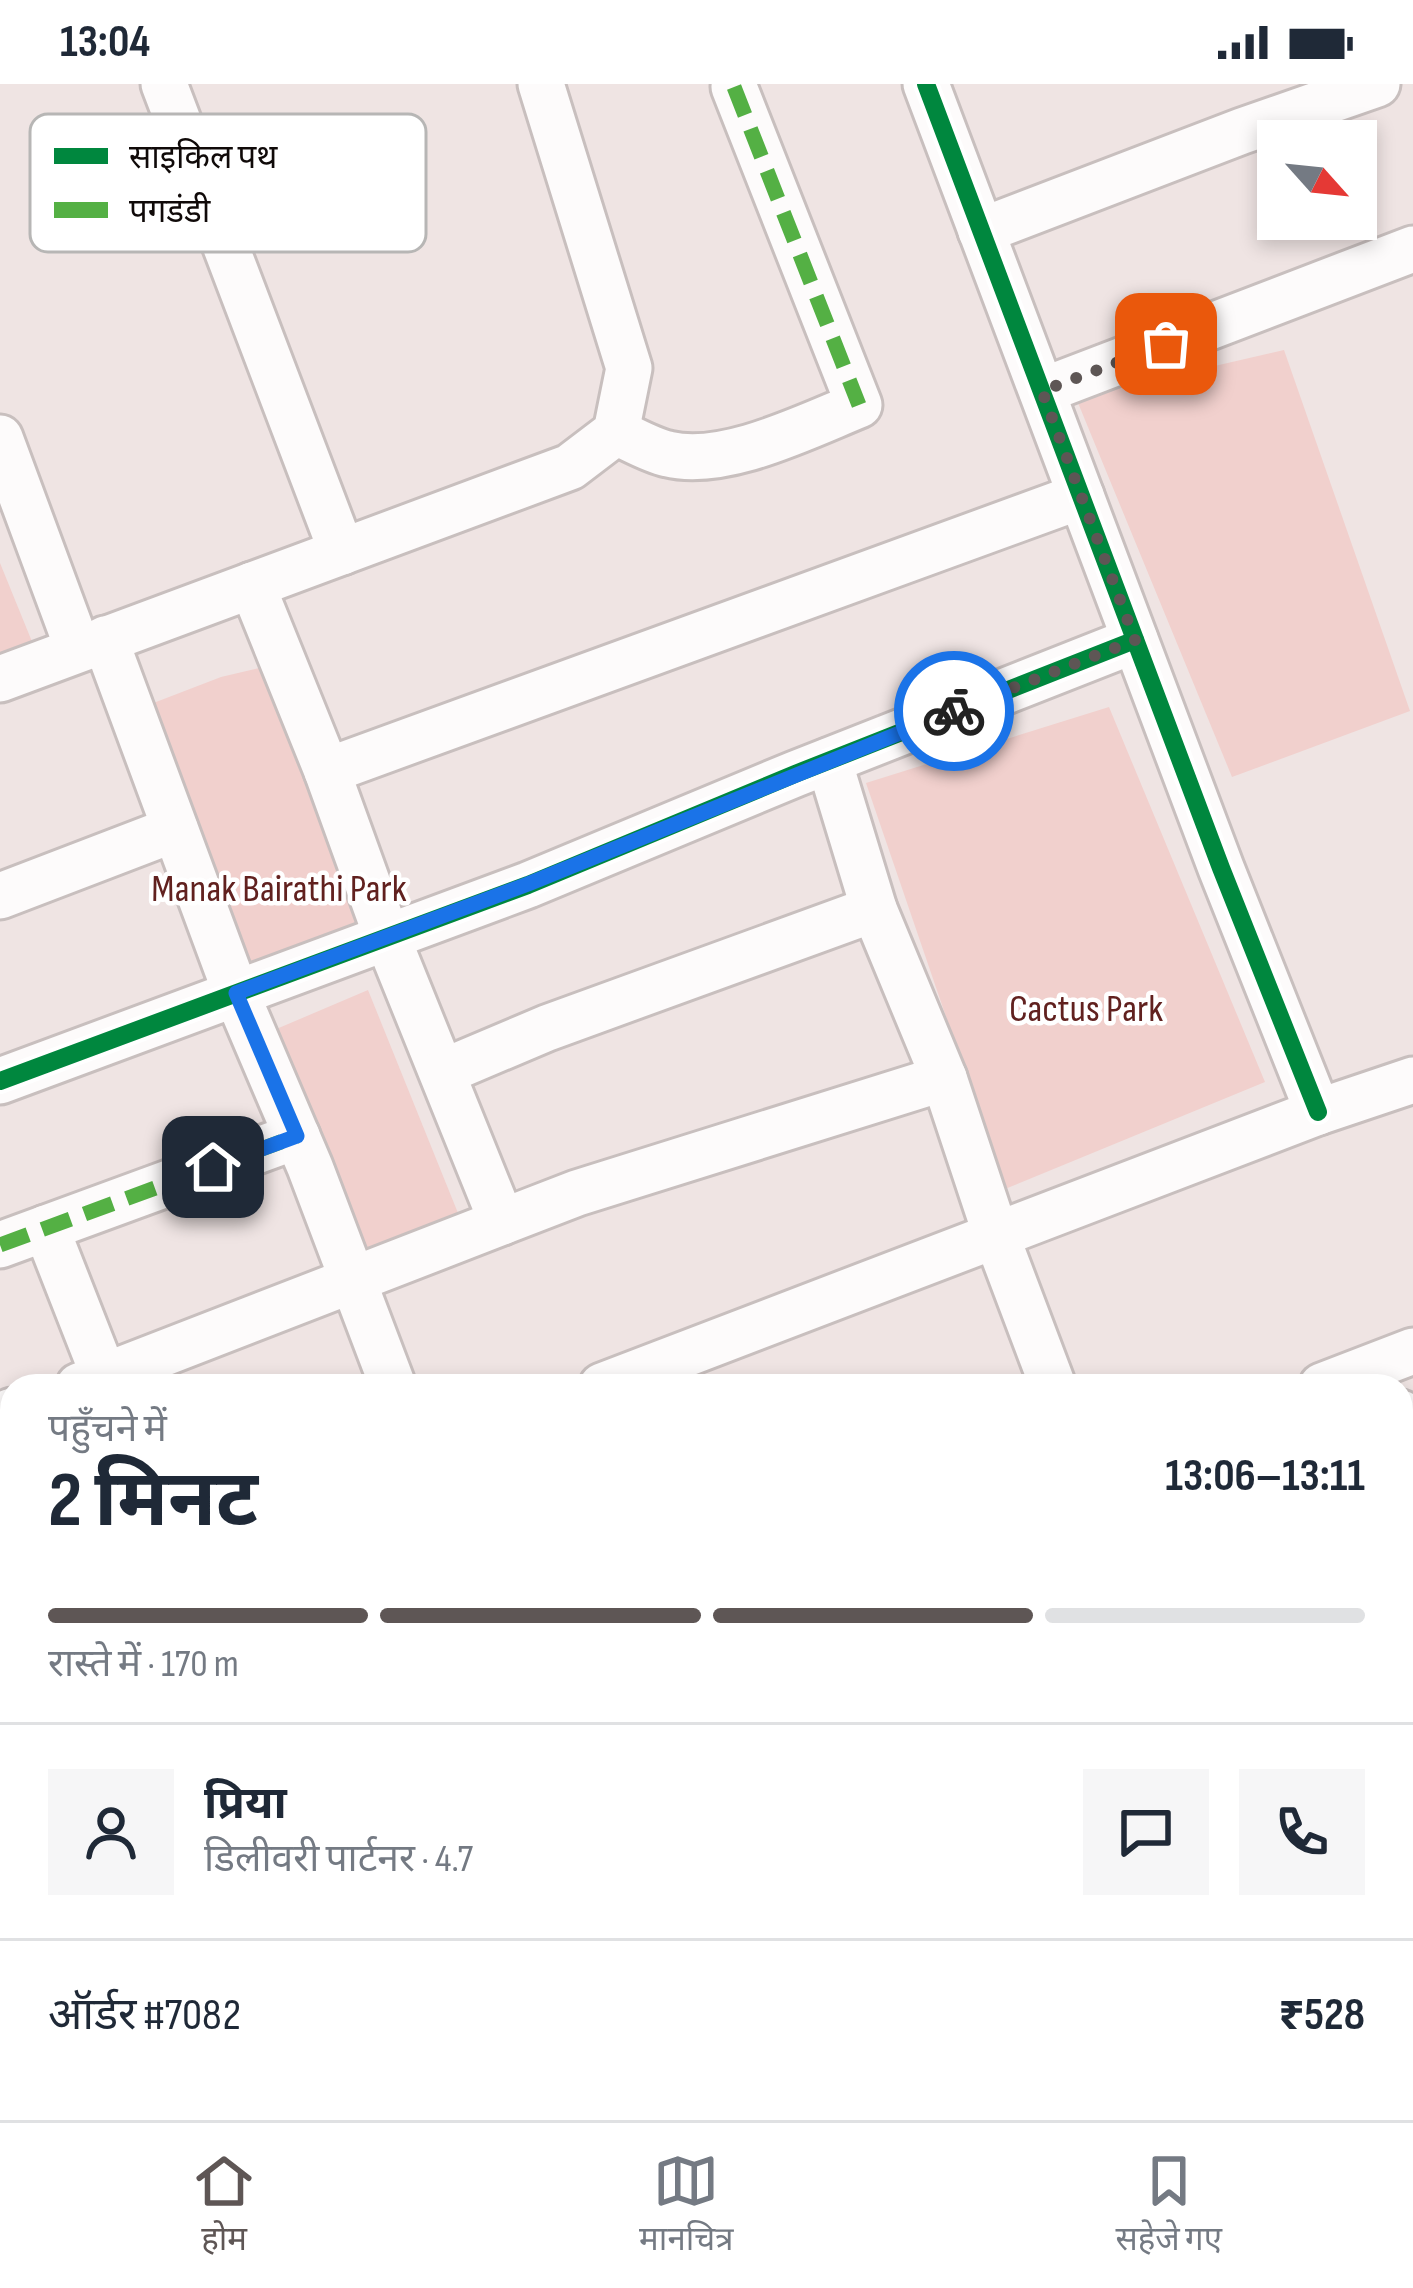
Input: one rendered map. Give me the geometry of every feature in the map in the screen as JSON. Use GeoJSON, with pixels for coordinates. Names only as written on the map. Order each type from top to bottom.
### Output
{"type":"FeatureCollection","features":[{"type":"Feature","properties":{"kind":"street"},"geometry":{"type":"LineString","coordinates":[[164,84],[175,114]]}},
{"type":"Feature","properties":{"kind":"street"},"geometry":{"type":"LineString","coordinates":[[0,679],[570,467],[616,432],[629,368],[541,84]]}},
{"type":"Feature","properties":{"kind":"street"},"geometry":{"type":"LineString","coordinates":[[981,231],[1242,130],[1377,84]]}},
{"type":"Feature","properties":{"kind":"street"},"geometry":{"type":"LineString","coordinates":[[616,432],[670,455],[718,454],[784,435],[859,405],[734,87]]}},
{"type":"Feature","properties":{"kind":"street"},"geometry":{"type":"LineString","coordinates":[[940,88],[981,231],[1318,1112]]}},
{"type":"Feature","properties":{"kind":"street"},"geometry":{"type":"LineString","coordinates":[[1042,391],[1413,249]]}},
{"type":"Feature","properties":{"kind":"street"},"geometry":{"type":"LineString","coordinates":[[228,252],[342,552]]}},
{"type":"Feature","properties":{"kind":"street"},"geometry":{"type":"LineString","coordinates":[[0,438],[176,829],[236,993],[388,1374]]}},
{"type":"Feature","properties":{"kind":"street"},"geometry":{"type":"LineString","coordinates":[[327,772],[1081,496]]}},
{"type":"Feature","properties":{"kind":"street"},"geometry":{"type":"LineString","coordinates":[[252,585],[386,937],[502,1222]]}},
{"type":"Feature","properties":{"kind":"street"},"geometry":{"type":"LineString","coordinates":[[0,1081],[528,884],[1135,640]]}},
{"type":"Feature","properties":{"kind":"street"},"geometry":{"type":"LineString","coordinates":[[829,760],[874,909],[944,1078],[1048,1374]]}},
{"type":"Feature","properties":{"kind":"street"},"geometry":{"type":"LineString","coordinates":[[0,896],[176,829]]}},
{"type":"Feature","properties":{"kind":"street"},"geometry":{"type":"LineString","coordinates":[[443,1072],[547,1028],[874,909]]}},
{"type":"Feature","properties":{"kind":"street"},"geometry":{"type":"LineString","coordinates":[[109,1374],[577,1193],[944,1078]]}},
{"type":"Feature","properties":{"kind":"street"},"geometry":{"type":"LineString","coordinates":[[687,1371],[996,1235],[1413,1080]]}},
{"type":"Feature","properties":{"kind":"street"},"geometry":{"type":"LineString","coordinates":[[0,1245],[297,1136]]}},
{"type":"Feature","properties":{"kind":"street"},"geometry":{"type":"LineString","coordinates":[[46,1228],[89,1374]]}},
{"type":"Feature","properties":{"kind":"green space"},"geometry":{"type":"Polygon","coordinates":[[[1284,350],[1410,711],[1232,777],[1076,398],[1284,350]]]}},
{"type":"Feature","properties":{"kind":"green space"},"geometry":{"type":"Polygon","coordinates":[[[0,563],[35,649],[0,661],[0,563]]]}},
{"type":"Feature","properties":{"kind":"green space","name":"Manak Bairathi Park"},"geometry":{"type":"Polygon","coordinates":[[[263,667],[370,933],[242,983],[143,707],[221,677],[263,667]]]}},
{"type":"Feature","properties":{"kind":"green space","name":"Cactus Park"},"geometry":{"type":"Polygon","coordinates":[[[1109,707],[1265,1082],[1005,1189],[866,783],[1109,707]]]}},
{"type":"Feature","properties":{"kind":"green space"},"geometry":{"type":"Polygon","coordinates":[[[368,990],[460,1218],[358,1268],[267,1033],[368,990]]]}},
{"type":"Feature","properties":{"kind":"marked path"},"geometry":{"type":"LineString","coordinates":[[734,87],[859,405]]}},
{"type":"Feature","properties":{"kind":"marked path"},"geometry":{"type":"LineString","coordinates":[[0,1245],[297,1136]]}},
{"type":"Feature","properties":{"kind":"cycle path"},"geometry":{"type":"LineString","coordinates":[[926,84],[1221,868],[1318,1112]]}},
{"type":"Feature","properties":{"kind":"cycle path"},"geometry":{"type":"LineString","coordinates":[[0,1081],[528,885],[1135,640]]}},
{"type":"Feature","properties":{"kind":"way so far"},"geometry":{"type":"LineString","coordinates":[[954,711],[1135,640],[1042,391],[1166,344]]}},
{"type":"Feature","properties":{"kind":"route"},"geometry":{"type":"LineString","coordinates":[[213,1167],[297,1136],[236,993],[528,884],[954,711]]}}]}
